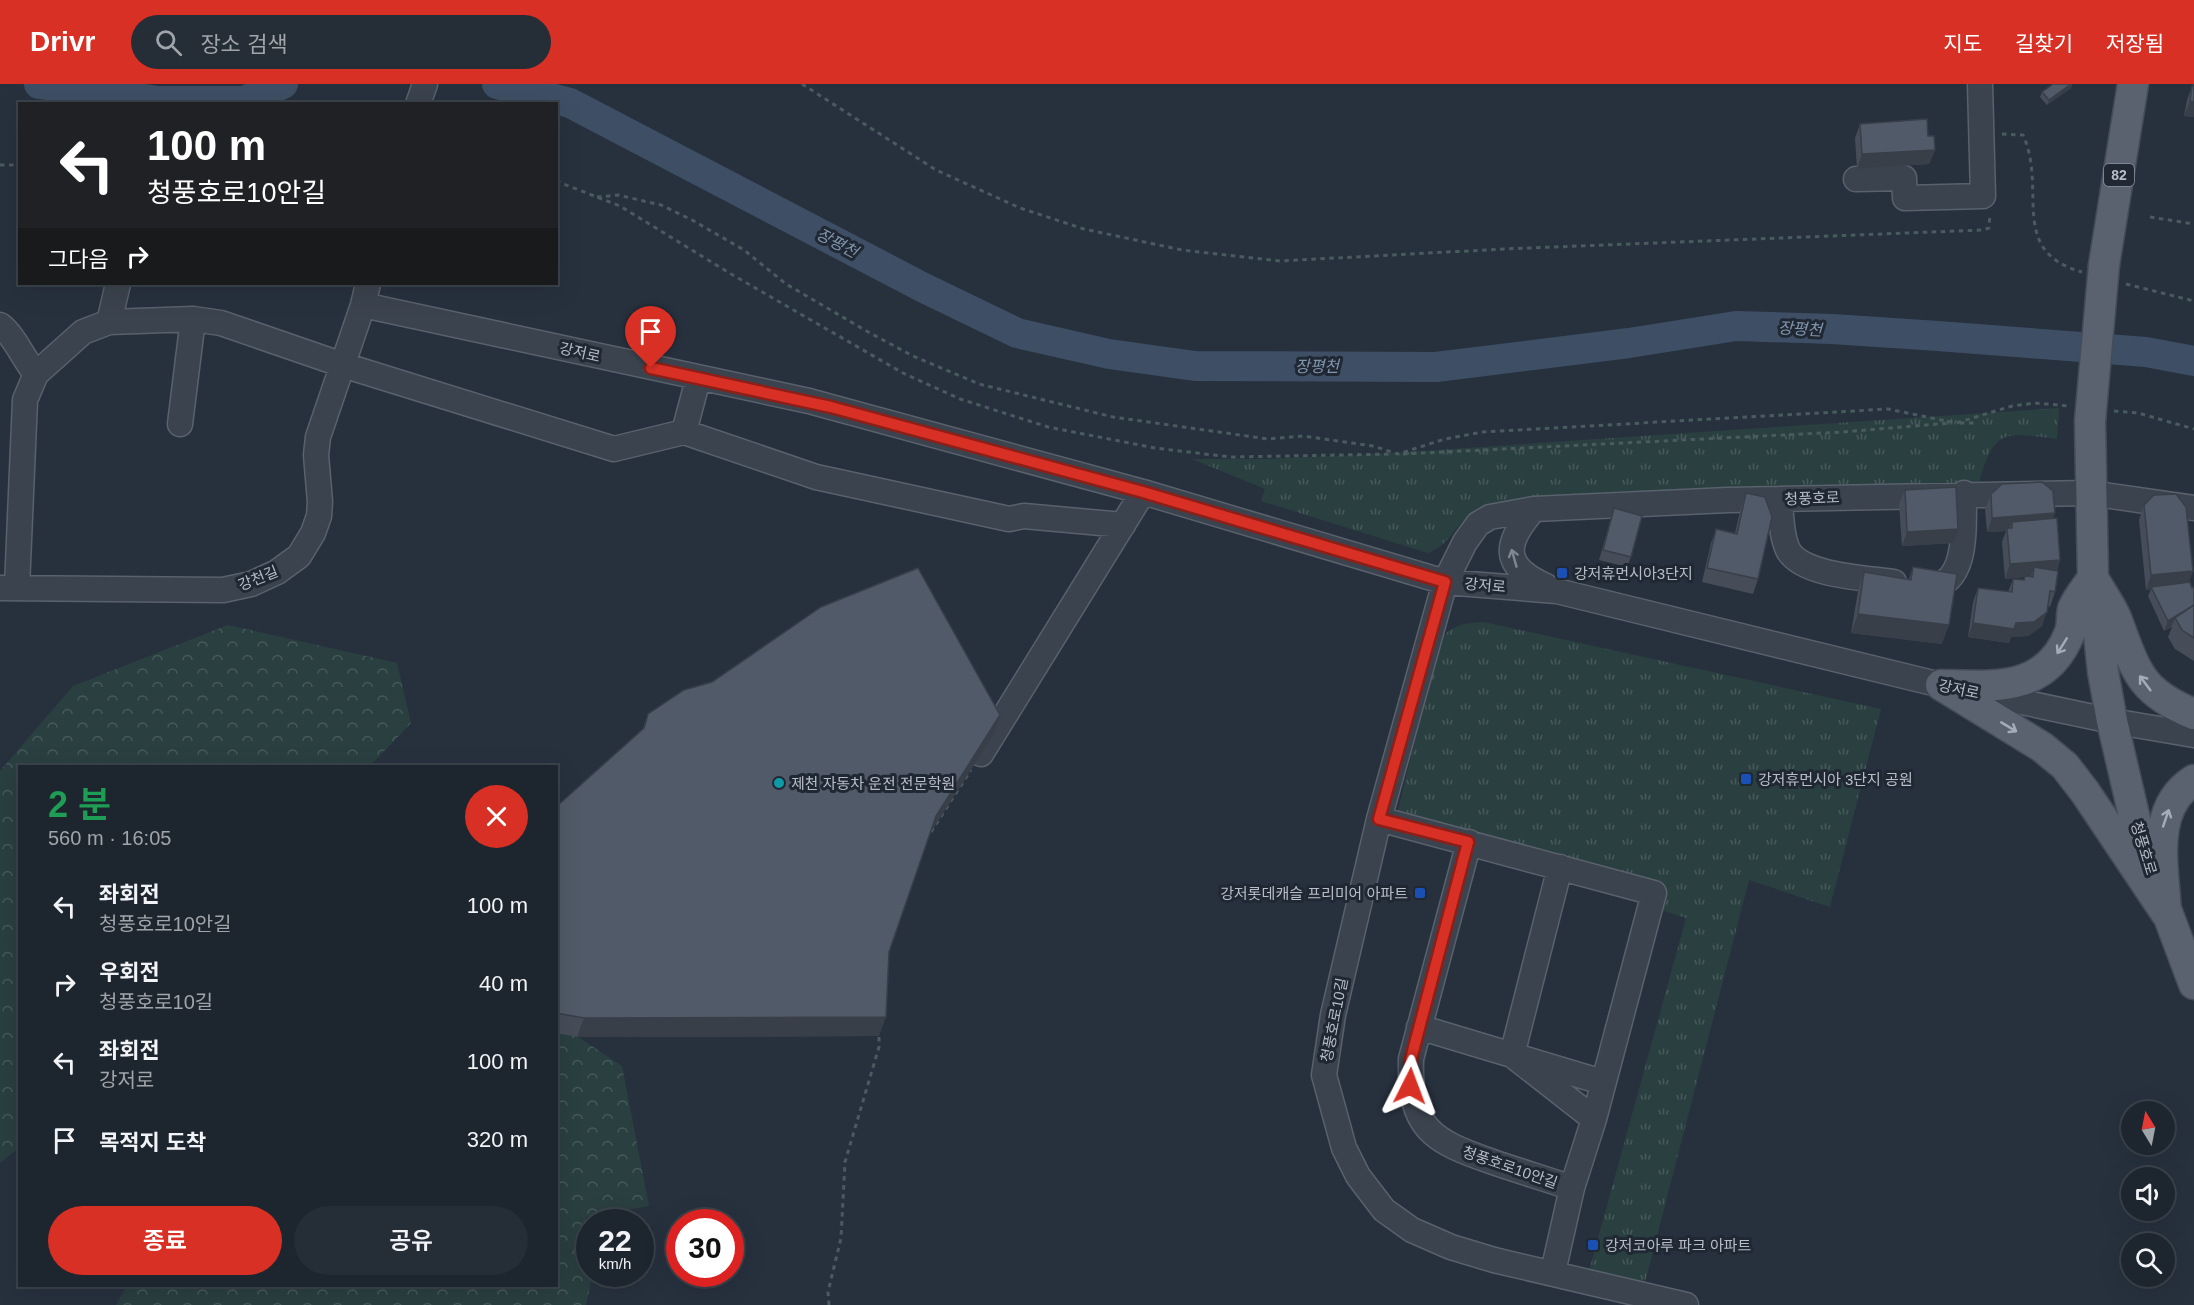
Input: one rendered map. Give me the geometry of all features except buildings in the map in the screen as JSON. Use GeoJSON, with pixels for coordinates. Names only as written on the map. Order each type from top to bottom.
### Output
{"type":"FeatureCollection","features":[{"type":"Feature","properties":{"kind":"main road","name":"82"},"geometry":{"type":"LineString","coordinates":[[2088,412],[2103,273],[2133,84]]}},
{"type":"Feature","properties":{"kind":"main road","name":"청풍호로"},"geometry":{"type":"LineString","coordinates":[[2088,412],[2093,578],[2103,672],[2112,722],[2139,837],[2194,984]]}},
{"type":"Feature","properties":{"kind":"main road"},"geometry":{"type":"LineString","coordinates":[[1941,685],[2005,686],[2024,680],[2043,669],[2070,633],[2073,609],[2093,578],[2115,616],[2125,647],[2137,673],[2152,692],[2174,706],[2194,714]]}},
{"type":"Feature","properties":{"kind":"main road"},"geometry":{"type":"LineString","coordinates":[[1941,685],[2042,747],[2064,766],[2085,792],[2166,913]]}},
{"type":"Feature","properties":{"kind":"main road"},"geometry":{"type":"LineString","coordinates":[[2166,913],[2162,825],[2172,800],[2194,780]]}},
{"type":"Feature","properties":{"kind":"street"},"geometry":{"type":"LineString","coordinates":[[419,102],[425,84]]}},
{"type":"Feature","properties":{"kind":"street"},"geometry":{"type":"LineString","coordinates":[[1856,179],[1904,178],[1905,198],[1983,196],[1980,84]]}},
{"type":"Feature","properties":{"kind":"street"},"geometry":{"type":"LineString","coordinates":[[109,322],[118,285]]}},
{"type":"Feature","properties":{"kind":"street","name":"강천길"},"geometry":{"type":"LineString","coordinates":[[9,579],[223,590],[251,584],[277,572],[299,556],[313,533],[319,516],[318,437],[365,294]]}},
{"type":"Feature","properties":{"kind":"street","name":"강저로"},"geometry":{"type":"LineString","coordinates":[[365,294],[698,379],[809,401],[1143,492],[1445,582],[1557,591],[1941,685],[2112,722],[2194,735]]}},
{"type":"Feature","properties":{"kind":"street"},"geometry":{"type":"LineString","coordinates":[[180,424],[194,319]]}},
{"type":"Feature","properties":{"kind":"street"},"geometry":{"type":"LineString","coordinates":[[9,579],[25,400],[36,374],[83,332],[109,322],[194,319],[220,323],[343,365],[614,448],[684,432],[816,477],[1010,519],[1024,516],[1123,525]]}},
{"type":"Feature","properties":{"kind":"street"},"geometry":{"type":"LineString","coordinates":[[0,325],[12,336],[18,351],[36,374]]}},
{"type":"Feature","properties":{"kind":"street"},"geometry":{"type":"LineString","coordinates":[[684,432],[698,379]]}},
{"type":"Feature","properties":{"kind":"street"},"geometry":{"type":"LineString","coordinates":[[981,754],[1143,492]]}},
{"type":"Feature","properties":{"kind":"street"},"geometry":{"type":"LineString","coordinates":[[2090,493],[2194,508],[2194,523]]}},
{"type":"Feature","properties":{"kind":"street","name":"청풍호로"},"geometry":{"type":"LineString","coordinates":[[1445,582],[1478,524],[1498,514],[1534,509],[1780,499],[2090,493]]}},
{"type":"Feature","properties":{"kind":"street"},"geometry":{"type":"LineString","coordinates":[[1780,499],[1785,541],[1789,551],[1802,564],[1815,570],[1926,587],[1942,584],[1956,572],[1962,543],[1964,494]]}},
{"type":"Feature","properties":{"kind":"street"},"geometry":{"type":"LineString","coordinates":[[1534,509],[1515,534],[1512,558],[1517,569],[1529,579],[1557,591]]}},
{"type":"Feature","properties":{"kind":"street","name":"청풍호로10길"},"geometry":{"type":"LineString","coordinates":[[1445,582],[1379,819],[1333,1014],[1324,1075],[1344,1148],[1358,1176],[1384,1210],[1412,1230],[1451,1248],[1686,1305]]}},
{"type":"Feature","properties":{"kind":"street","name":"청풍호로10안길"},"geometry":{"type":"LineString","coordinates":[[1379,819],[1654,893],[1594,1119],[1572,1188],[1553,1272]]}},
{"type":"Feature","properties":{"kind":"street","name":"청풍호로10안길"},"geometry":{"type":"LineString","coordinates":[[1468,842],[1411,1059],[1410,1086],[1415,1107],[1424,1125],[1434,1136],[1453,1148],[1572,1188]]}},
{"type":"Feature","properties":{"kind":"street"},"geometry":{"type":"LineString","coordinates":[[1512,1055],[1560,867]]}},
{"type":"Feature","properties":{"kind":"street"},"geometry":{"type":"LineString","coordinates":[[1419,1027],[1602,1082]]}},
{"type":"Feature","properties":{"kind":"street"},"geometry":{"type":"LineString","coordinates":[[1512,1055],[1594,1119]]}},
{"type":"Feature","properties":{"kind":"path"},"geometry":{"type":"LineString","coordinates":[[802,84],[936,170],[1020,208],[1084,229],[1182,250],[1280,261],[1504,249],[1982,230],[1989,228],[1990,211]]}},
{"type":"Feature","properties":{"kind":"path"},"geometry":{"type":"LineString","coordinates":[[2001,134],[2023,135],[2029,149],[2034,180],[2035,231],[2045,253],[2063,267],[2103,273],[2194,301]]}},
{"type":"Feature","properties":{"kind":"path"},"geometry":{"type":"LineString","coordinates":[[0,165],[18,165]]}},
{"type":"Feature","properties":{"kind":"path"},"geometry":{"type":"LineString","coordinates":[[558,182],[620,206],[731,274],[903,373],[960,399],[1037,423],[1155,448],[1230,457],[1398,454],[1843,432],[1976,423]]}},
{"type":"Feature","properties":{"kind":"path"},"geometry":{"type":"LineString","coordinates":[[597,197],[618,195],[661,205],[682,215],[744,250],[786,284],[870,333],[914,356],[979,384],[1113,417],[1268,439],[1303,436],[1373,446],[1398,454],[1445,439],[1483,432],[1888,409],[1956,423],[2012,406],[2036,403],[2088,412],[2138,413],[2194,429]]}},
{"type":"Feature","properties":{"kind":"path"},"geometry":{"type":"LineString","coordinates":[[2150,217],[2194,225]]}},
{"type":"Feature","properties":{"kind":"path"},"geometry":{"type":"LineString","coordinates":[[929,835],[981,754]]}},
{"type":"Feature","properties":{"kind":"path"},"geometry":{"type":"LineString","coordinates":[[830,1305],[828,1292],[841,1238],[845,1162],[879,1047],[879,1025]]}},
{"type":"Feature","properties":{"kind":"green space"},"geometry":{"type":"Polygon","coordinates":[[[2059,408],[2057,439],[2025,435],[2004,438],[1990,452],[1979,483],[1781,488],[1496,503],[1472,513],[1464,519],[1446,542],[1428,553],[1261,501],[1265,489],[1192,459],[1361,455],[2059,408]]]}},
{"type":"Feature","properties":{"kind":"green space"},"geometry":{"type":"Polygon","coordinates":[[[1484,622],[1881,709],[1830,907],[1749,880],[1642,1294],[1586,1282],[1686,918],[1395,823],[1438,643],[1447,632],[1458,626],[1484,622]]]}},
{"type":"Feature","properties":{"kind":"green space"},"geometry":{"type":"Polygon","coordinates":[[[228,625],[397,663],[411,723],[371,765],[18,765],[18,1149],[0,1163],[0,771],[73,686],[228,625]]]}},
{"type":"Feature","properties":{"kind":"green space"},"geometry":{"type":"Polygon","coordinates":[[[558,1024],[622,1066],[649,1206],[632,1209],[576,1209],[576,1287],[590,1287],[586,1305],[116,1305],[126,1287],[558,1287],[558,1024]]]}},
{"type":"Feature","properties":{"kind":"waterway","name":"장평천"},"geometry":{"type":"LineString","coordinates":[[39,84],[158,101],[244,101],[283,84]]}},
{"type":"Feature","properties":{"kind":"waterway","name":"장평천"},"geometry":{"type":"LineString","coordinates":[[497,84],[570,103],[922,287],[1017,333],[1109,354],[1195,366],[1436,367],[1629,343],[1736,326],[1938,336],[2146,352],[2194,361]]}},
{"type":"Feature","properties":{"kind":"place","name":"강저휴먼시아3단지"},"geometry":{"type":"Point","coordinates":[1562,573]}},
{"type":"Feature","properties":{"kind":"place","name":"강저휴먼시아 3단지 공원"},"geometry":{"type":"Point","coordinates":[1746,779]}},
{"type":"Feature","properties":{"kind":"place","name":"제천 자동차 운전 전문학원"},"geometry":{"type":"Point","coordinates":[779,783]}},
{"type":"Feature","properties":{"kind":"place","name":"강저롯데캐슬 프리미어 아파트"},"geometry":{"type":"Point","coordinates":[1420,893]}},
{"type":"Feature","properties":{"kind":"place","name":"강저코아루 파크 아파트"},"geometry":{"type":"Point","coordinates":[1593,1245]}},
{"type":"Feature","properties":{"kind":"route"},"geometry":{"type":"LineString","coordinates":[[651,368],[809,401],[1143,492],[1445,582],[1379,819],[1468,842],[1411,1059],[1410,1086]]}}]}
